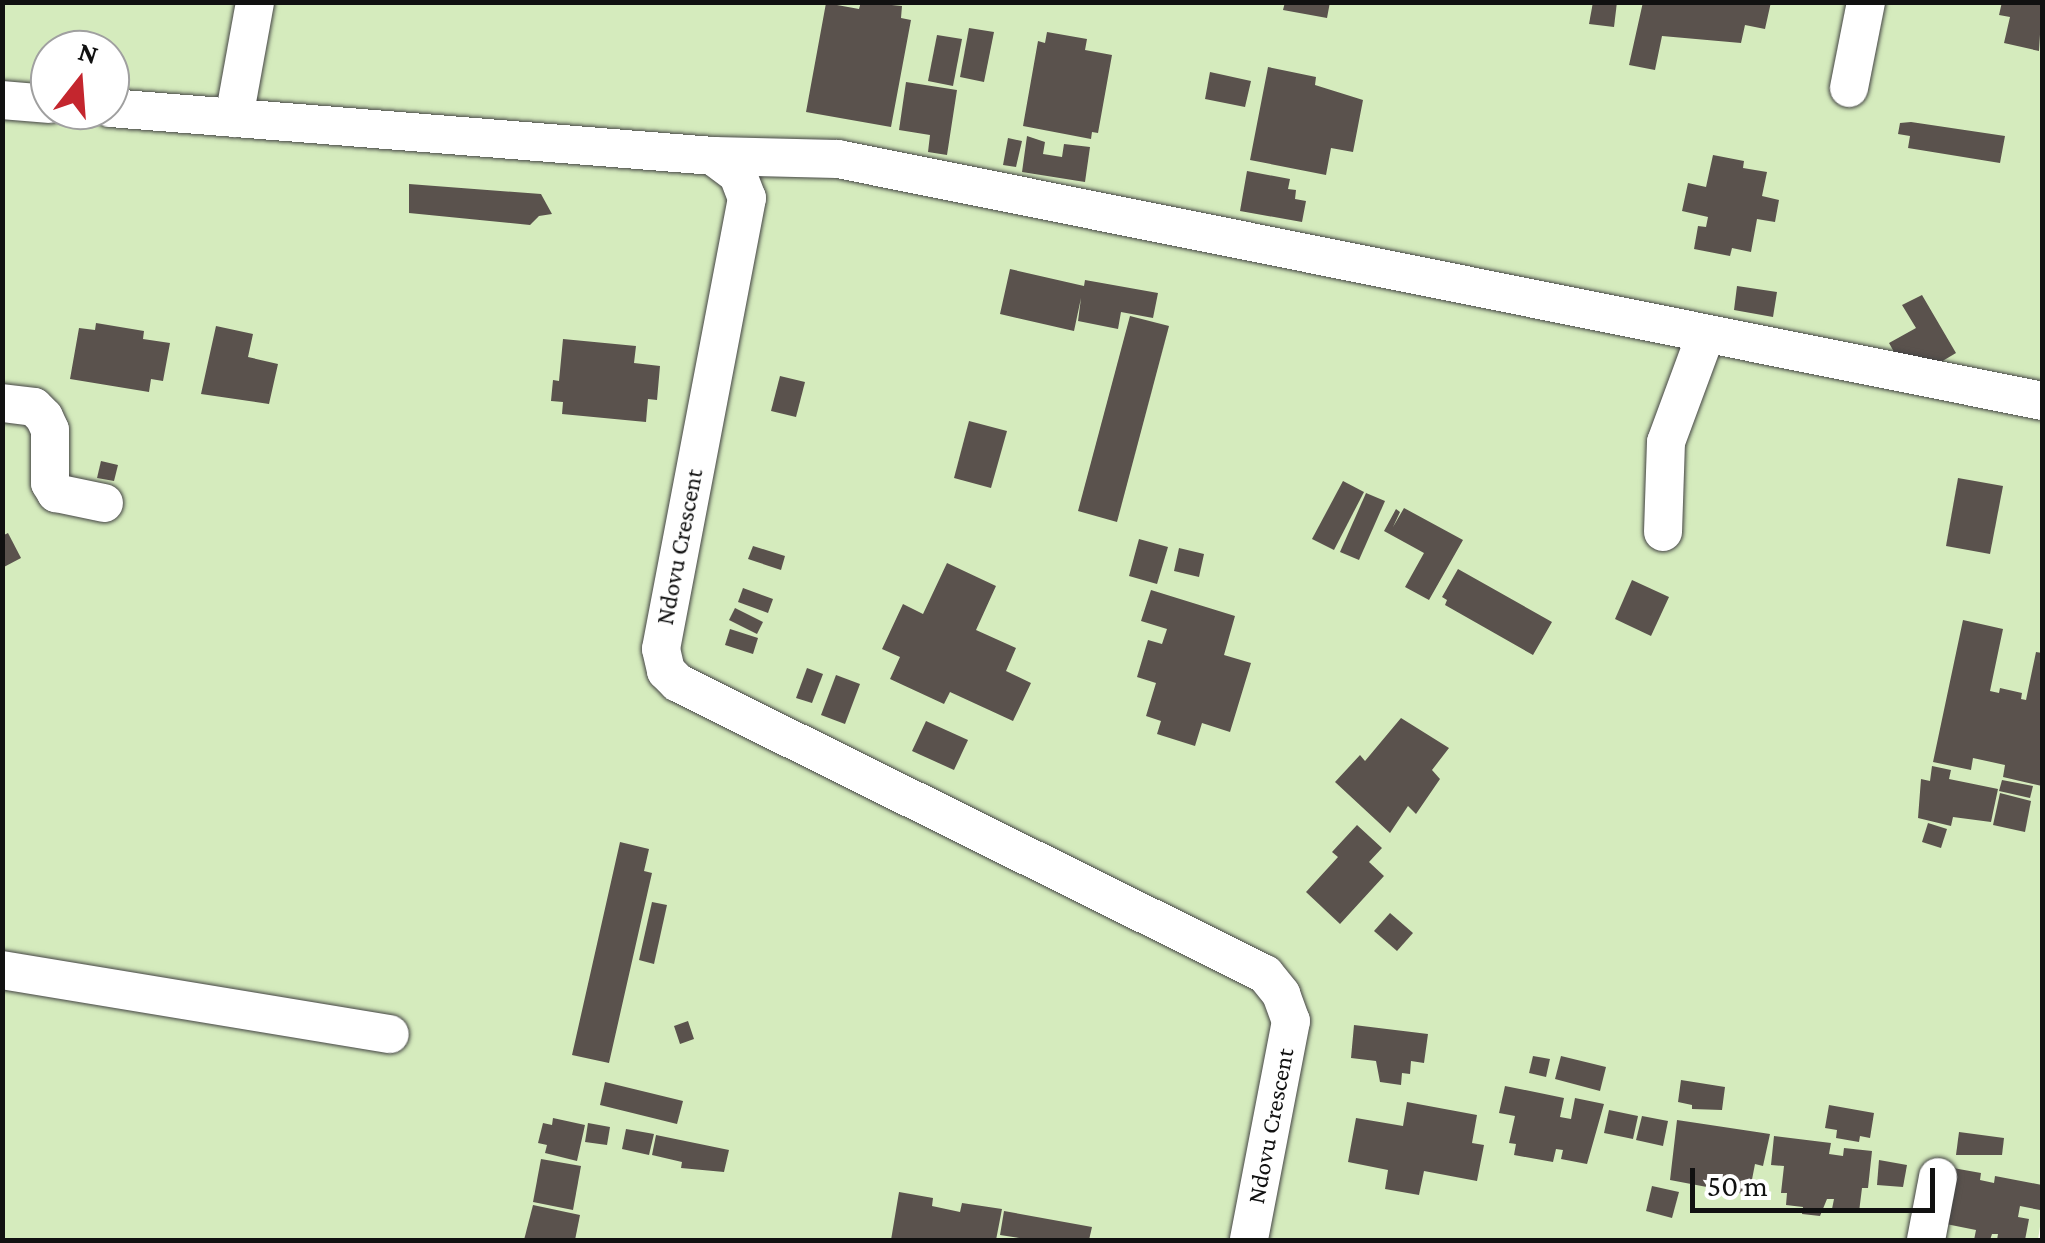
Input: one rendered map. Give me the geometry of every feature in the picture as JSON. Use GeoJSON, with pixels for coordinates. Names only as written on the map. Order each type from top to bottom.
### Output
{"type":"FeatureCollection","features":[{"type":"Feature","properties":{"kind":"street"},"geometry":{"type":"LineString","coordinates":[[234,118],[254,2]]}},
{"type":"Feature","properties":{"kind":"street"},"geometry":{"type":"LineString","coordinates":[[1849,88],[1866,2]]}},
{"type":"Feature","properties":{"kind":"street"},"geometry":{"type":"LineString","coordinates":[[2,100],[30,102]]}},
{"type":"Feature","properties":{"kind":"street"},"geometry":{"type":"LineString","coordinates":[[130,110],[713,156],[838,159],[2042,402]]}},
{"type":"Feature","properties":{"kind":"street","name":"Ndovu Crescent"},"geometry":{"type":"LineString","coordinates":[[713,156],[738,175],[747,198],[661,649],[666,671],[678,684],[1265,974],[1281,994],[1291,1021],[1250,1240]]}},
{"type":"Feature","properties":{"kind":"street"},"geometry":{"type":"LineString","coordinates":[[1663,532],[1666,442],[1706,334]]}},
{"type":"Feature","properties":{"kind":"street"},"geometry":{"type":"LineString","coordinates":[[2,404],[34,407],[44,417],[50,430],[50,484],[56,493],[104,503]]}},
{"type":"Feature","properties":{"kind":"street"},"geometry":{"type":"LineString","coordinates":[[2,970],[390,1034]]}},
{"type":"Feature","properties":{"kind":"street"},"geometry":{"type":"LineString","coordinates":[[1926,1240],[1938,1177]]}},
{"type":"Feature","properties":{"kind":"green space"},"geometry":{"type":"Polygon","coordinates":[[[2,3],[2042,3],[2042,1213],[2038,1240],[3,1240],[2,3]]]}},
{"type":"Feature","properties":{"kind":"building"},"geometry":{"type":"Polygon","coordinates":[[[861,2],[902,6],[901,18],[911,20],[891,127],[806,112],[826,3],[859,9],[861,2]]]}},
{"type":"Feature","properties":{"kind":"building"},"geometry":{"type":"Polygon","coordinates":[[[1285,2],[1330,2],[1327,18],[1283,10],[1285,2]]]}},
{"type":"Feature","properties":{"kind":"building"},"geometry":{"type":"Polygon","coordinates":[[[1593,2],[1617,2],[1614,27],[1589,24],[1593,2]]]}},
{"type":"Feature","properties":{"kind":"building"},"geometry":{"type":"Polygon","coordinates":[[[1643,2],[1771,2],[1765,29],[1745,25],[1741,43],[1662,36],[1655,70],[1629,65],[1643,2]]]}},
{"type":"Feature","properties":{"kind":"building"},"geometry":{"type":"Polygon","coordinates":[[[2002,2],[2042,2],[2039,51],[2004,43],[2010,17],[1999,15],[2002,2]]]}},
{"type":"Feature","properties":{"kind":"building"},"geometry":{"type":"Polygon","coordinates":[[[969,28],[994,32],[984,82],[960,77],[969,28]]]}},
{"type":"Feature","properties":{"kind":"building"},"geometry":{"type":"Polygon","coordinates":[[[1047,32],[1087,39],[1085,50],[1112,55],[1098,133],[1092,132],[1091,139],[1023,126],[1038,41],[1045,43],[1047,32]]]}},
{"type":"Feature","properties":{"kind":"building"},"geometry":{"type":"Polygon","coordinates":[[[937,35],[962,39],[953,86],[928,81],[937,35]]]}},
{"type":"Feature","properties":{"kind":"building"},"geometry":{"type":"Polygon","coordinates":[[[1268,67],[1316,77],[1315,85],[1363,100],[1353,152],[1331,148],[1326,175],[1250,160],[1268,67]]]}},
{"type":"Feature","properties":{"kind":"building"},"geometry":{"type":"Polygon","coordinates":[[[1210,72],[1251,81],[1245,107],[1205,99],[1210,72]]]}},
{"type":"Feature","properties":{"kind":"building"},"geometry":{"type":"Polygon","coordinates":[[[906,82],[957,90],[947,155],[928,152],[930,135],[899,130],[906,82]]]}},
{"type":"Feature","properties":{"kind":"building"},"geometry":{"type":"Polygon","coordinates":[[[1900,123],[2005,136],[2000,163],[1908,148],[1910,136],[1898,134],[1900,123]]]}},
{"type":"Feature","properties":{"kind":"building"},"geometry":{"type":"Polygon","coordinates":[[[1027,136],[1045,142],[1043,154],[1062,157],[1064,144],[1090,147],[1085,182],[1022,172],[1027,136]]]}},
{"type":"Feature","properties":{"kind":"building"},"geometry":{"type":"Polygon","coordinates":[[[1008,138],[1022,141],[1016,167],[1003,165],[1008,138]]]}},
{"type":"Feature","properties":{"kind":"building"},"geometry":{"type":"Polygon","coordinates":[[[1713,155],[1744,161],[1743,168],[1767,172],[1762,196],[1779,200],[1775,222],[1757,219],[1751,252],[1732,248],[1730,256],[1694,249],[1698,226],[1706,227],[1708,217],[1682,211],[1688,183],[1706,187],[1713,155]]]}},
{"type":"Feature","properties":{"kind":"building"},"geometry":{"type":"Polygon","coordinates":[[[1247,171],[1290,179],[1288,189],[1296,190],[1295,199],[1306,201],[1302,222],[1240,211],[1247,171]]]}},
{"type":"Feature","properties":{"kind":"building"},"geometry":{"type":"Polygon","coordinates":[[[409,184],[541,194],[552,214],[539,216],[530,225],[409,213],[409,184]]]}},
{"type":"Feature","properties":{"kind":"building"},"geometry":{"type":"Polygon","coordinates":[[[1010,269],[1084,286],[1085,280],[1158,293],[1153,318],[1121,312],[1118,329],[1078,321],[1081,298],[1074,331],[1000,314],[1010,269]]]}},
{"type":"Feature","properties":{"kind":"building"},"geometry":{"type":"Polygon","coordinates":[[[1737,286],[1777,292],[1773,317],[1734,310],[1737,286]]]}},
{"type":"Feature","properties":{"kind":"building"},"geometry":{"type":"Polygon","coordinates":[[[1922,295],[1956,353],[1924,372],[1903,368],[1889,343],[1916,328],[1902,305],[1922,295]]]}},
{"type":"Feature","properties":{"kind":"building"},"geometry":{"type":"Polygon","coordinates":[[[1130,316],[1169,326],[1117,522],[1078,511],[1130,316]]]}},
{"type":"Feature","properties":{"kind":"building"},"geometry":{"type":"Polygon","coordinates":[[[96,323],[144,331],[143,339],[170,343],[163,381],[151,379],[149,392],[70,379],[79,328],[95,330],[96,323]]]}},
{"type":"Feature","properties":{"kind":"building"},"geometry":{"type":"Polygon","coordinates":[[[216,326],[253,334],[248,357],[278,364],[269,404],[201,394],[216,326]]]}},
{"type":"Feature","properties":{"kind":"building"},"geometry":{"type":"Polygon","coordinates":[[[563,339],[636,346],[634,363],[660,366],[657,400],[648,399],[646,422],[562,414],[563,402],[551,401],[553,380],[559,381],[563,339]]]}},
{"type":"Feature","properties":{"kind":"building"},"geometry":{"type":"Polygon","coordinates":[[[780,376],[805,382],[796,417],[771,411],[780,376]]]}},
{"type":"Feature","properties":{"kind":"building"},"geometry":{"type":"Polygon","coordinates":[[[969,421],[1007,431],[991,488],[954,478],[969,421]]]}},
{"type":"Feature","properties":{"kind":"building"},"geometry":{"type":"Polygon","coordinates":[[[101,461],[118,465],[114,481],[97,478],[101,461]]]}},
{"type":"Feature","properties":{"kind":"building"},"geometry":{"type":"Polygon","coordinates":[[[1958,478],[2003,486],[1990,554],[1946,546],[1958,478]]]}},
{"type":"Feature","properties":{"kind":"building"},"geometry":{"type":"Polygon","coordinates":[[[1343,481],[1364,492],[1334,550],[1312,539],[1343,481]]]}},
{"type":"Feature","properties":{"kind":"building"},"geometry":{"type":"Polygon","coordinates":[[[1366,493],[1385,501],[1359,560],[1340,552],[1366,493]]]}},
{"type":"Feature","properties":{"kind":"building"},"geometry":{"type":"Polygon","coordinates":[[[1404,508],[1463,540],[1429,600],[1405,587],[1424,553],[1384,531],[1396,509],[1400,512],[1393,527],[1404,508]]]}},
{"type":"Feature","properties":{"kind":"building"},"geometry":{"type":"Polygon","coordinates":[[[8,533],[21,558],[2,568],[2,536],[8,533]]]}},
{"type":"Feature","properties":{"kind":"building"},"geometry":{"type":"Polygon","coordinates":[[[1139,539],[1168,547],[1157,584],[1129,576],[1139,539]]]}},
{"type":"Feature","properties":{"kind":"building"},"geometry":{"type":"Polygon","coordinates":[[[753,546],[785,556],[781,570],[748,559],[753,546]]]}},
{"type":"Feature","properties":{"kind":"building"},"geometry":{"type":"Polygon","coordinates":[[[1179,548],[1204,554],[1199,577],[1174,571],[1179,548]]]}},
{"type":"Feature","properties":{"kind":"building"},"geometry":{"type":"Polygon","coordinates":[[[947,563],[996,586],[976,630],[1016,648],[1006,671],[1031,683],[1013,721],[950,692],[944,704],[890,679],[900,657],[882,649],[903,604],[923,614],[947,563]]]}},
{"type":"Feature","properties":{"kind":"building"},"geometry":{"type":"Polygon","coordinates":[[[1458,569],[1552,622],[1533,655],[1445,605],[1447,600],[1442,597],[1458,569]]]}},
{"type":"Feature","properties":{"kind":"building"},"geometry":{"type":"Polygon","coordinates":[[[1632,580],[1669,597],[1651,636],[1615,619],[1632,580]]]}},
{"type":"Feature","properties":{"kind":"building"},"geometry":{"type":"Polygon","coordinates":[[[743,588],[773,599],[768,613],[738,602],[743,588]]]}},
{"type":"Feature","properties":{"kind":"building"},"geometry":{"type":"Polygon","coordinates":[[[1151,590],[1235,616],[1224,655],[1251,663],[1230,732],[1202,723],[1195,746],[1157,734],[1161,721],[1146,716],[1156,683],[1137,677],[1148,640],[1162,644],[1167,629],[1141,621],[1151,590]]]}},
{"type":"Feature","properties":{"kind":"building"},"geometry":{"type":"Polygon","coordinates":[[[735,608],[763,622],[757,634],[729,620],[735,608]]]}},
{"type":"Feature","properties":{"kind":"building"},"geometry":{"type":"Polygon","coordinates":[[[1963,620],[2003,629],[1990,691],[1999,693],[2000,688],[2022,693],[2021,699],[2026,700],[2036,652],[2042,653],[2042,786],[2003,777],[2005,765],[1973,758],[1971,770],[1933,762],[1963,620]]]}},
{"type":"Feature","properties":{"kind":"building"},"geometry":{"type":"Polygon","coordinates":[[[730,629],[758,638],[753,654],[725,645],[730,629]]]}},
{"type":"Feature","properties":{"kind":"building"},"geometry":{"type":"Polygon","coordinates":[[[807,668],[823,674],[812,703],[796,698],[807,668]]]}},
{"type":"Feature","properties":{"kind":"building"},"geometry":{"type":"Polygon","coordinates":[[[836,675],[860,684],[845,724],[821,715],[836,675]]]}},
{"type":"Feature","properties":{"kind":"building"},"geometry":{"type":"Polygon","coordinates":[[[1401,718],[1449,748],[1432,770],[1440,779],[1416,814],[1408,806],[1390,833],[1335,782],[1360,755],[1365,761],[1401,718]]]}},
{"type":"Feature","properties":{"kind":"building"},"geometry":{"type":"Polygon","coordinates":[[[926,721],[968,740],[954,770],[912,751],[926,721]]]}},
{"type":"Feature","properties":{"kind":"building"},"geometry":{"type":"Polygon","coordinates":[[[1932,766],[1951,770],[1949,779],[1998,789],[1991,822],[1953,817],[1951,826],[1918,818],[1921,779],[1930,781],[1932,766]]]}},
{"type":"Feature","properties":{"kind":"building"},"geometry":{"type":"Polygon","coordinates":[[[2002,780],[2033,786],[2030,798],[1999,791],[2002,780]]]}},
{"type":"Feature","properties":{"kind":"building"},"geometry":{"type":"Polygon","coordinates":[[[2000,793],[2031,801],[2025,832],[1993,825],[2000,793]]]}},
{"type":"Feature","properties":{"kind":"building"},"geometry":{"type":"Polygon","coordinates":[[[1928,823],[1947,829],[1941,848],[1922,842],[1928,823]]]}},
{"type":"Feature","properties":{"kind":"building"},"geometry":{"type":"Polygon","coordinates":[[[1357,825],[1382,848],[1369,862],[1384,876],[1340,924],[1306,892],[1338,857],[1332,852],[1357,825]]]}},
{"type":"Feature","properties":{"kind":"building"},"geometry":{"type":"Polygon","coordinates":[[[620,842],[649,849],[644,871],[652,873],[609,1063],[572,1055],[620,842]]]}},
{"type":"Feature","properties":{"kind":"building"},"geometry":{"type":"Polygon","coordinates":[[[652,902],[667,905],[654,964],[639,960],[652,902]]]}},
{"type":"Feature","properties":{"kind":"building"},"geometry":{"type":"Polygon","coordinates":[[[1390,913],[1413,933],[1397,951],[1374,931],[1390,913]]]}},
{"type":"Feature","properties":{"kind":"building"},"geometry":{"type":"Polygon","coordinates":[[[688,1021],[694,1039],[680,1044],[674,1026],[688,1021]]]}},
{"type":"Feature","properties":{"kind":"building"},"geometry":{"type":"Polygon","coordinates":[[[1354,1025],[1428,1034],[1424,1063],[1411,1061],[1410,1074],[1402,1073],[1401,1085],[1380,1082],[1376,1061],[1351,1058],[1354,1025]]]}},
{"type":"Feature","properties":{"kind":"building"},"geometry":{"type":"Polygon","coordinates":[[[1533,1056],[1550,1059],[1546,1077],[1529,1073],[1533,1056]]]}},
{"type":"Feature","properties":{"kind":"building"},"geometry":{"type":"Polygon","coordinates":[[[1561,1056],[1606,1067],[1600,1091],[1555,1079],[1561,1056]]]}},
{"type":"Feature","properties":{"kind":"building"},"geometry":{"type":"Polygon","coordinates":[[[1681,1080],[1725,1087],[1722,1110],[1692,1109],[1692,1105],[1678,1102],[1681,1080]]]}},
{"type":"Feature","properties":{"kind":"building"},"geometry":{"type":"Polygon","coordinates":[[[605,1082],[683,1101],[677,1124],[600,1105],[605,1082]]]}},
{"type":"Feature","properties":{"kind":"building"},"geometry":{"type":"Polygon","coordinates":[[[1505,1086],[1564,1098],[1560,1117],[1571,1119],[1575,1098],[1604,1104],[1587,1164],[1561,1159],[1563,1150],[1556,1149],[1553,1162],[1514,1155],[1516,1144],[1509,1143],[1515,1116],[1499,1113],[1505,1086]]]}},
{"type":"Feature","properties":{"kind":"building"},"geometry":{"type":"Polygon","coordinates":[[[1407,1102],[1477,1115],[1472,1143],[1484,1145],[1477,1181],[1424,1171],[1419,1195],[1385,1189],[1388,1170],[1348,1162],[1356,1118],[1403,1126],[1407,1102]]]}},
{"type":"Feature","properties":{"kind":"building"},"geometry":{"type":"Polygon","coordinates":[[[1829,1105],[1874,1113],[1870,1138],[1860,1136],[1859,1142],[1836,1138],[1837,1130],[1825,1128],[1829,1105]]]}},
{"type":"Feature","properties":{"kind":"building"},"geometry":{"type":"Polygon","coordinates":[[[1609,1110],[1638,1116],[1633,1139],[1604,1133],[1609,1110]]]}},
{"type":"Feature","properties":{"kind":"building"},"geometry":{"type":"Polygon","coordinates":[[[1642,1116],[1668,1121],[1663,1146],[1636,1140],[1642,1116]]]}},
{"type":"Feature","properties":{"kind":"building"},"geometry":{"type":"Polygon","coordinates":[[[553,1118],[585,1125],[577,1161],[545,1153],[547,1145],[538,1143],[543,1123],[552,1125],[553,1118]]]}},
{"type":"Feature","properties":{"kind":"building"},"geometry":{"type":"Polygon","coordinates":[[[1677,1120],[1770,1134],[1763,1166],[1755,1164],[1749,1195],[1670,1180],[1677,1120]]]}},
{"type":"Feature","properties":{"kind":"building"},"geometry":{"type":"Polygon","coordinates":[[[588,1123],[610,1127],[607,1145],[585,1142],[588,1123]]]}},
{"type":"Feature","properties":{"kind":"building"},"geometry":{"type":"Polygon","coordinates":[[[626,1129],[654,1134],[649,1155],[622,1149],[626,1129]]]}},
{"type":"Feature","properties":{"kind":"building"},"geometry":{"type":"Polygon","coordinates":[[[1959,1132],[2004,1138],[2002,1155],[1956,1155],[1959,1132]]]}},
{"type":"Feature","properties":{"kind":"building"},"geometry":{"type":"Polygon","coordinates":[[[656,1135],[729,1150],[724,1172],[681,1168],[682,1162],[652,1155],[656,1135]]]}},
{"type":"Feature","properties":{"kind":"building"},"geometry":{"type":"Polygon","coordinates":[[[1774,1136],[1831,1143],[1829,1154],[1843,1156],[1844,1148],[1872,1151],[1868,1188],[1862,1188],[1859,1212],[1832,1209],[1834,1199],[1827,1199],[1820,1216],[1802,1214],[1803,1207],[1786,1205],[1787,1193],[1781,1193],[1784,1166],[1771,1165],[1774,1136]]]}},
{"type":"Feature","properties":{"kind":"building"},"geometry":{"type":"Polygon","coordinates":[[[541,1159],[581,1166],[573,1210],[533,1202],[541,1159]]]}},
{"type":"Feature","properties":{"kind":"building"},"geometry":{"type":"Polygon","coordinates":[[[1879,1160],[1907,1165],[1903,1187],[1877,1185],[1879,1160]]]}},
{"type":"Feature","properties":{"kind":"building"},"geometry":{"type":"Polygon","coordinates":[[[1953,1168],[1981,1173],[1980,1180],[1994,1183],[1995,1176],[2042,1185],[2040,1210],[2020,1206],[2018,1217],[2029,1219],[2025,1240],[1997,1240],[1998,1234],[1992,1234],[1990,1240],[1974,1240],[1976,1230],[1946,1224],[1953,1168]]]}},
{"type":"Feature","properties":{"kind":"building"},"geometry":{"type":"Polygon","coordinates":[[[1652,1186],[1679,1192],[1672,1218],[1646,1211],[1652,1186]]]}},
{"type":"Feature","properties":{"kind":"building"},"geometry":{"type":"Polygon","coordinates":[[[899,1192],[933,1198],[932,1206],[960,1212],[962,1203],[1002,1209],[996,1240],[891,1240],[899,1192]]]}},
{"type":"Feature","properties":{"kind":"building"},"geometry":{"type":"Polygon","coordinates":[[[533,1205],[580,1215],[575,1240],[524,1240],[533,1205]]]}},
{"type":"Feature","properties":{"kind":"building"},"geometry":{"type":"Polygon","coordinates":[[[1004,1211],[1092,1227],[1089,1240],[1032,1240],[1000,1235],[1004,1211]]]}}]}
